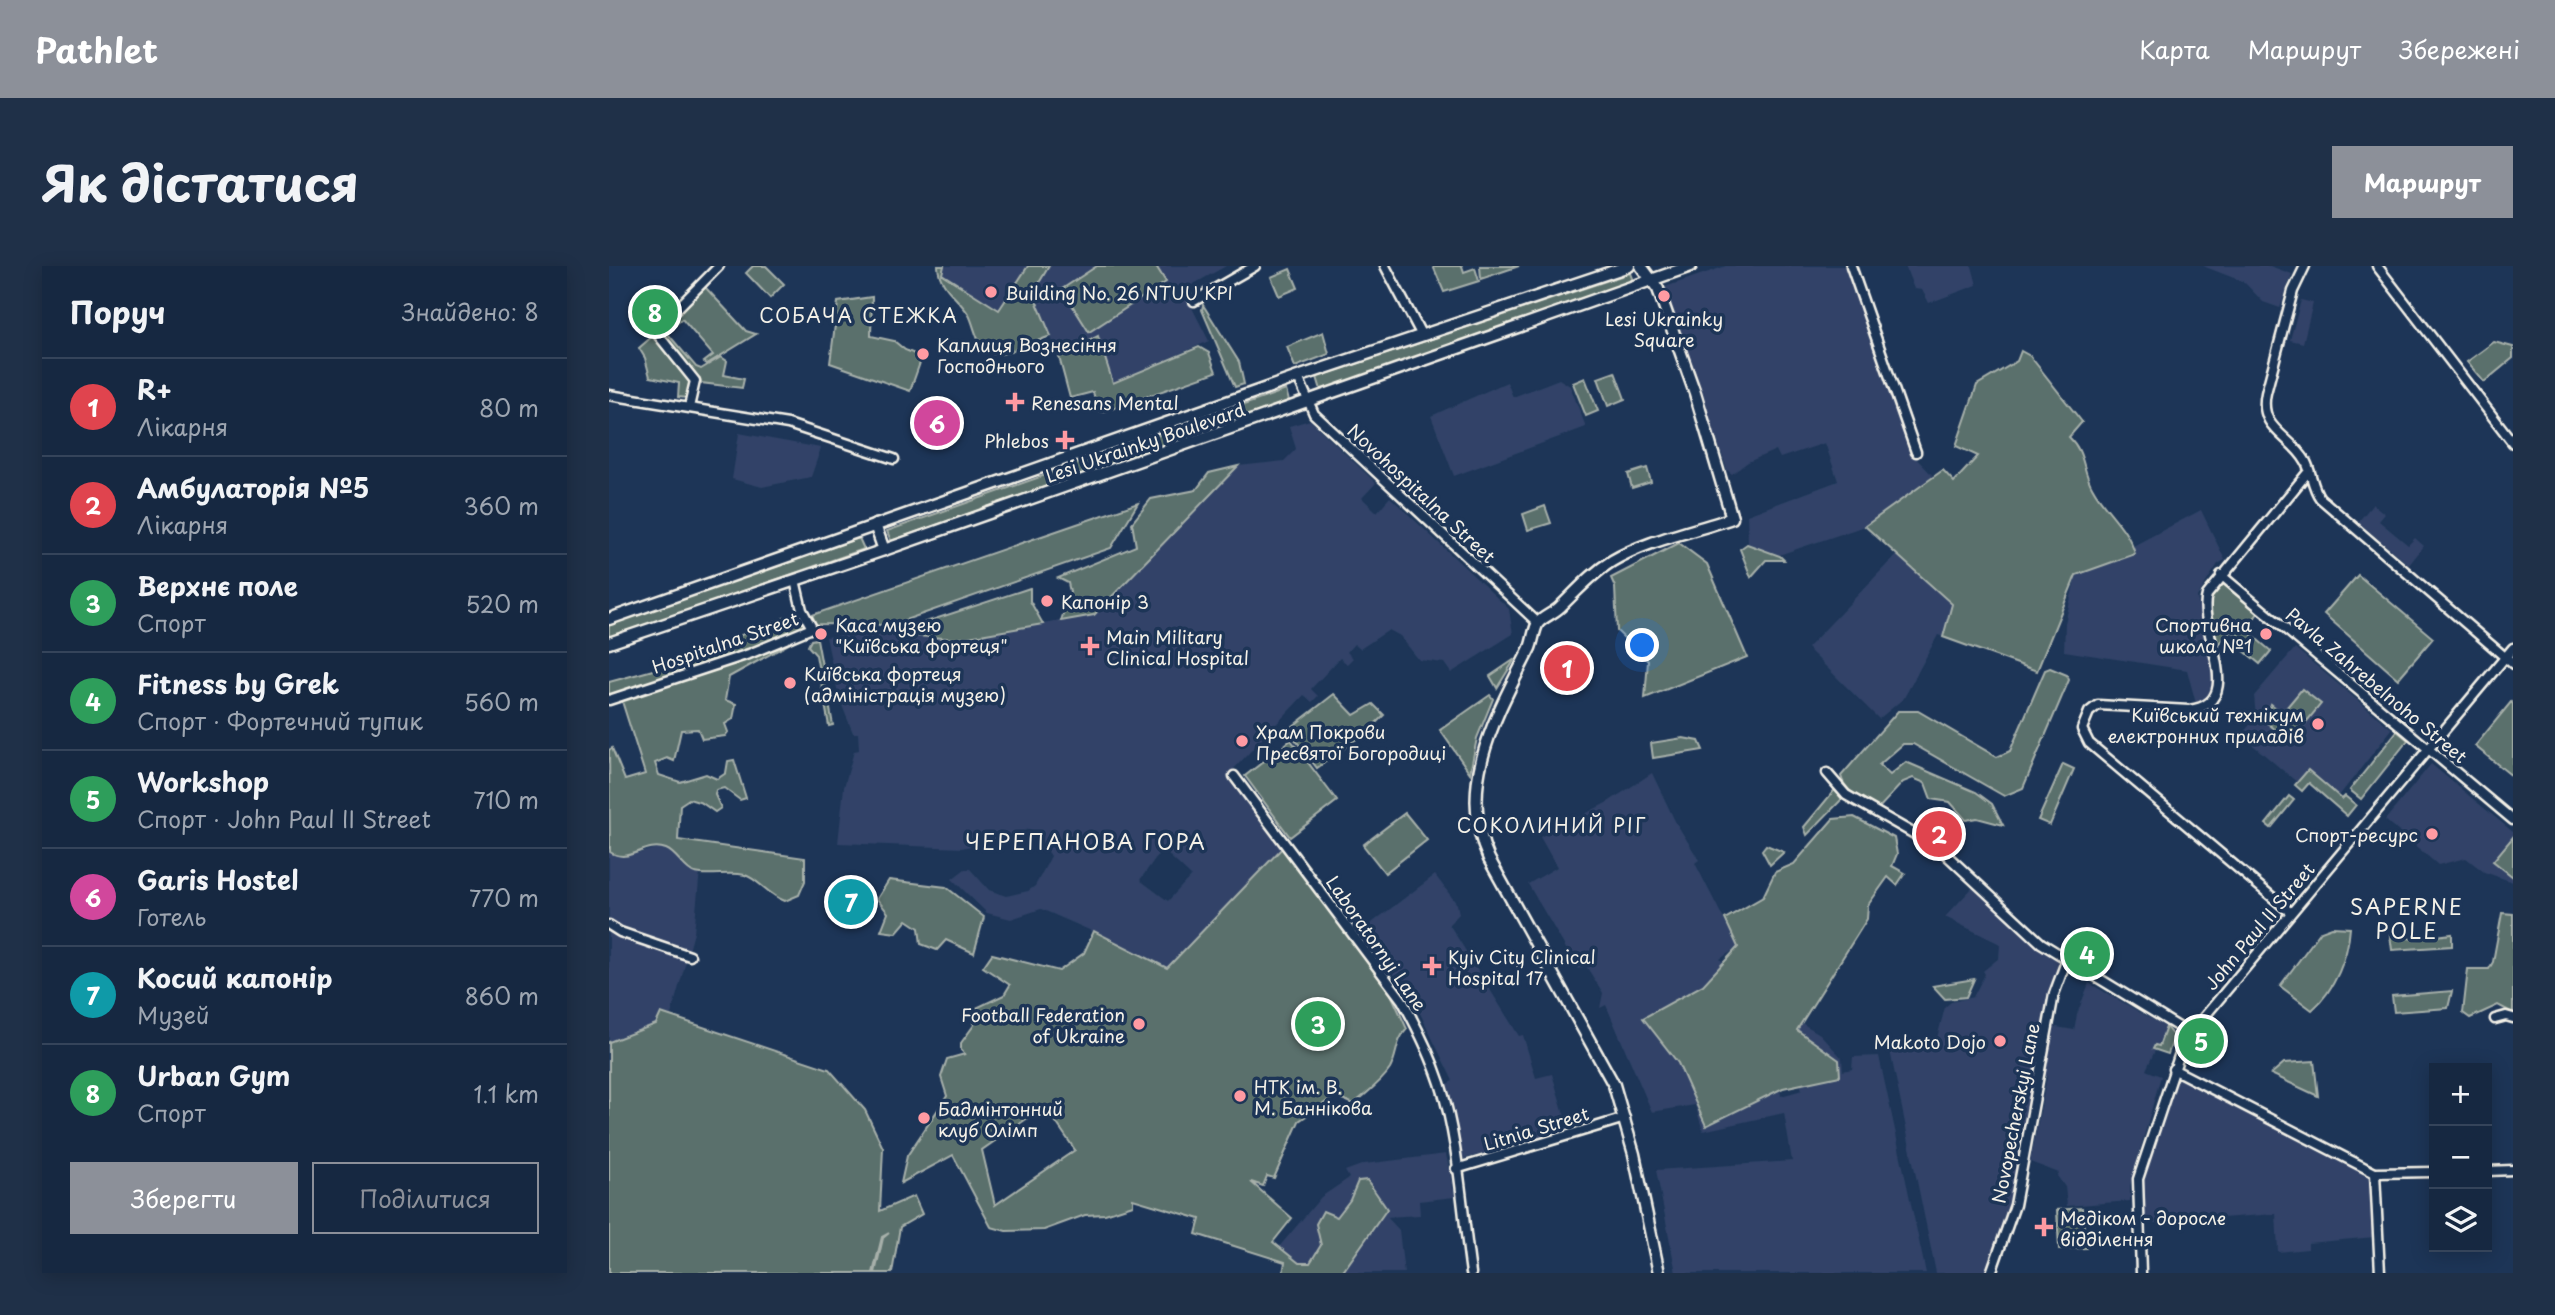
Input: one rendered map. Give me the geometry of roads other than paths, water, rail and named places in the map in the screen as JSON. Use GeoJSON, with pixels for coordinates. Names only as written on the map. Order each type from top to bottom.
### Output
{"type":"FeatureCollection","features":[{"type":"Feature","properties":{"kind":"main road","name":"Lesi Ukrainky Boulevard"},"geometry":{"type":"LineString","coordinates":[[609,619],[1420,334],[1629,266]]}},
{"type":"Feature","properties":{"kind":"main road"},"geometry":{"type":"LineString","coordinates":[[1641,266],[1656,274],[1658,289],[1695,393],[1732,518],[1628,552],[1591,576],[1559,608],[1538,623],[1530,647],[1498,710],[1483,750],[1476,794],[1480,839],[1600,1056],[1625,1118],[1659,1273]]}},
{"type":"Feature","properties":{"kind":"main road","name":"Lesi Ukrainky Boulevard"},"geometry":{"type":"LineString","coordinates":[[609,643],[884,551],[1307,402],[1656,274],[1691,266]]}},
{"type":"Feature","properties":{"kind":"main road"},"geometry":{"type":"LineString","coordinates":[[875,525],[884,551]]}},
{"type":"Feature","properties":{"kind":"street"},"geometry":{"type":"LineString","coordinates":[[689,407],[695,380],[655,331],[719,266]]}},
{"type":"Feature","properties":{"kind":"street"},"geometry":{"type":"LineString","coordinates":[[1194,301],[1255,266]]}},
{"type":"Feature","properties":{"kind":"street"},"geometry":{"type":"LineString","coordinates":[[1385,266],[1420,334]]}},
{"type":"Feature","properties":{"kind":"street"},"geometry":{"type":"LineString","coordinates":[[1851,266],[1916,452]]}},
{"type":"Feature","properties":{"kind":"street"},"geometry":{"type":"LineString","coordinates":[[2305,266],[2293,291],[2263,408],[2267,419],[2304,459],[2320,498],[2513,664]]}},
{"type":"Feature","properties":{"kind":"street"},"geometry":{"type":"LineString","coordinates":[[2377,266],[2513,443]]}},
{"type":"Feature","properties":{"kind":"street","name":"Novohospitalna Street"},"geometry":{"type":"LineString","coordinates":[[1298,377],[1314,414],[1538,623]]}},
{"type":"Feature","properties":{"kind":"street"},"geometry":{"type":"LineString","coordinates":[[609,396],[788,424],[894,459]]}},
{"type":"Feature","properties":{"kind":"street"},"geometry":{"type":"LineString","coordinates":[[2290,912],[2084,736],[2083,729],[2089,712],[2098,705],[2189,710],[2198,709],[2211,700],[2219,678],[2205,602],[2221,575],[2309,471]]}},
{"type":"Feature","properties":{"kind":"street","name":"Pavla Zahrebelnoho Street"},"geometry":{"type":"LineString","coordinates":[[2221,575],[2513,820]]}},
{"type":"Feature","properties":{"kind":"street","name":"Hospitalna Street"},"geometry":{"type":"LineString","coordinates":[[609,699],[748,654],[813,628],[802,610],[795,580]]}},
{"type":"Feature","properties":{"kind":"street","name":"John Paul II Street"},"geometry":{"type":"LineString","coordinates":[[2141,1273],[2139,1179],[2179,1050],[2290,912],[2513,648]]}},
{"type":"Feature","properties":{"kind":"street"},"geometry":{"type":"LineString","coordinates":[[1827,773],[1846,795],[1938,848],[2041,943],[2190,1034]]}},
{"type":"Feature","properties":{"kind":"street","name":"Laboratornyi Lane"},"geometry":{"type":"LineString","coordinates":[[1234,776],[1385,978],[1422,1036],[1445,1100],[1471,1273]]}},
{"type":"Feature","properties":{"kind":"street"},"geometry":{"type":"LineString","coordinates":[[609,925],[620,932],[690,956]]}},
{"type":"Feature","properties":{"kind":"street","name":"Novopecherskyi Lane"},"geometry":{"type":"LineString","coordinates":[[1991,1273],[2015,1205],[2054,995],[2067,959]]}},
{"type":"Feature","properties":{"kind":"street"},"geometry":{"type":"LineString","coordinates":[[2495,1019],[2513,1018]]}},
{"type":"Feature","properties":{"kind":"street"},"geometry":{"type":"LineString","coordinates":[[2173,1069],[2375,1173],[2429,1172]]}},
{"type":"Feature","properties":{"kind":"street","name":"Litnia Street"},"geometry":{"type":"LineString","coordinates":[[1456,1169],[1625,1118]]}},
{"type":"Feature","properties":{"kind":"street"},"geometry":{"type":"LineString","coordinates":[[2492,1171],[2513,1170]]}},
{"type":"Feature","properties":{"kind":"street"},"geometry":{"type":"LineString","coordinates":[[2375,1173],[2380,1273]]}},
{"type":"Feature","properties":{"kind":"place","name":"Building No. 26 NTUU KPI"},"geometry":{"type":"Point","coordinates":[991,292]}},
{"type":"Feature","properties":{"kind":"place","name":"Lesi Ukrainky Square"},"geometry":{"type":"Point","coordinates":[1664,296]}},
{"type":"Feature","properties":{"kind":"place","name":"Urban Gym"},"geometry":{"type":"Point","coordinates":[655,312]}},
{"type":"Feature","properties":{"kind":"place","name":"Каплиця Вознесіння Господнього"},"geometry":{"type":"Point","coordinates":[923,354]}},
{"type":"Feature","properties":{"kind":"place","name":"Renesans Mental"},"geometry":{"type":"Point","coordinates":[1015,402]}},
{"type":"Feature","properties":{"kind":"place","name":"Garis Hostel"},"geometry":{"type":"Point","coordinates":[937,423]}},
{"type":"Feature","properties":{"kind":"place","name":"Phlebos"},"geometry":{"type":"Point","coordinates":[1065,440]}},
{"type":"Feature","properties":{"kind":"place","name":"Капонір 3"},"geometry":{"type":"Point","coordinates":[1047,601]}},
{"type":"Feature","properties":{"kind":"place","name":"Каса музею \"Київська фортеця\""},"geometry":{"type":"Point","coordinates":[821,634]}},
{"type":"Feature","properties":{"kind":"place","name":"Спортивна школа №1"},"geometry":{"type":"Point","coordinates":[2266,634]}},
{"type":"Feature","properties":{"kind":"place","name":"Main Military Clinical Hospital"},"geometry":{"type":"Point","coordinates":[1090,646]}},
{"type":"Feature","properties":{"kind":"place","name":"R+"},"geometry":{"type":"Point","coordinates":[1567,668]}},
{"type":"Feature","properties":{"kind":"place","name":"Київська фортеця (адміністрація музею)"},"geometry":{"type":"Point","coordinates":[790,683]}},
{"type":"Feature","properties":{"kind":"place","name":"Київський технікум електронних приладів"},"geometry":{"type":"Point","coordinates":[2318,724]}},
{"type":"Feature","properties":{"kind":"place","name":"Храм Покрови Пресвятої Богородиці"},"geometry":{"type":"Point","coordinates":[1242,741]}},
{"type":"Feature","properties":{"kind":"place","name":"Амбулаторія №5"},"geometry":{"type":"Point","coordinates":[1939,834]}},
{"type":"Feature","properties":{"kind":"place","name":"Спорт-ресурс"},"geometry":{"type":"Point","coordinates":[2432,834]}},
{"type":"Feature","properties":{"kind":"place","name":"Косий капонір"},"geometry":{"type":"Point","coordinates":[851,902]}},
{"type":"Feature","properties":{"kind":"place","name":"Fitness by Grek"},"geometry":{"type":"Point","coordinates":[2087,954]}},
{"type":"Feature","properties":{"kind":"place","name":"Kyiv City Clinical Hospital 17"},"geometry":{"type":"Point","coordinates":[1432,966]}},
{"type":"Feature","properties":{"kind":"place","name":"Football Federation of Ukraine"},"geometry":{"type":"Point","coordinates":[1139,1024]}},
{"type":"Feature","properties":{"kind":"place","name":"Верхнє поле"},"geometry":{"type":"Point","coordinates":[1318,1024]}},
{"type":"Feature","properties":{"kind":"place","name":"Makoto Dojo"},"geometry":{"type":"Point","coordinates":[2000,1041]}},
{"type":"Feature","properties":{"kind":"place","name":"Workshop"},"geometry":{"type":"Point","coordinates":[2201,1041]}},
{"type":"Feature","properties":{"kind":"place","name":"НТК ім. В. М. Баннікова"},"geometry":{"type":"Point","coordinates":[1240,1096]}},
{"type":"Feature","properties":{"kind":"place","name":"Бадмінтонний клуб Олімп"},"geometry":{"type":"Point","coordinates":[924,1118]}},
{"type":"Feature","properties":{"kind":"place","name":"Медіком - доросле відділення"},"geometry":{"type":"Point","coordinates":[2044,1227]}},
{"type":"Feature","properties":{"kind":"district","name":"СОБАЧА СТЕЖКА"},"geometry":{"type":"Point","coordinates":[859,315]}},
{"type":"Feature","properties":{"kind":"district","name":"СОКОЛИНИЙ РІГ"},"geometry":{"type":"Point","coordinates":[1552,825]}},
{"type":"Feature","properties":{"kind":"district","name":"ЧЕРЕПАНОВА ГОРА"},"geometry":{"type":"Point","coordinates":[1086,841]}},
{"type":"Feature","properties":{"kind":"district","name":"SAPERNE POLE"},"geometry":{"type":"Point","coordinates":[2407,918]}}]}
